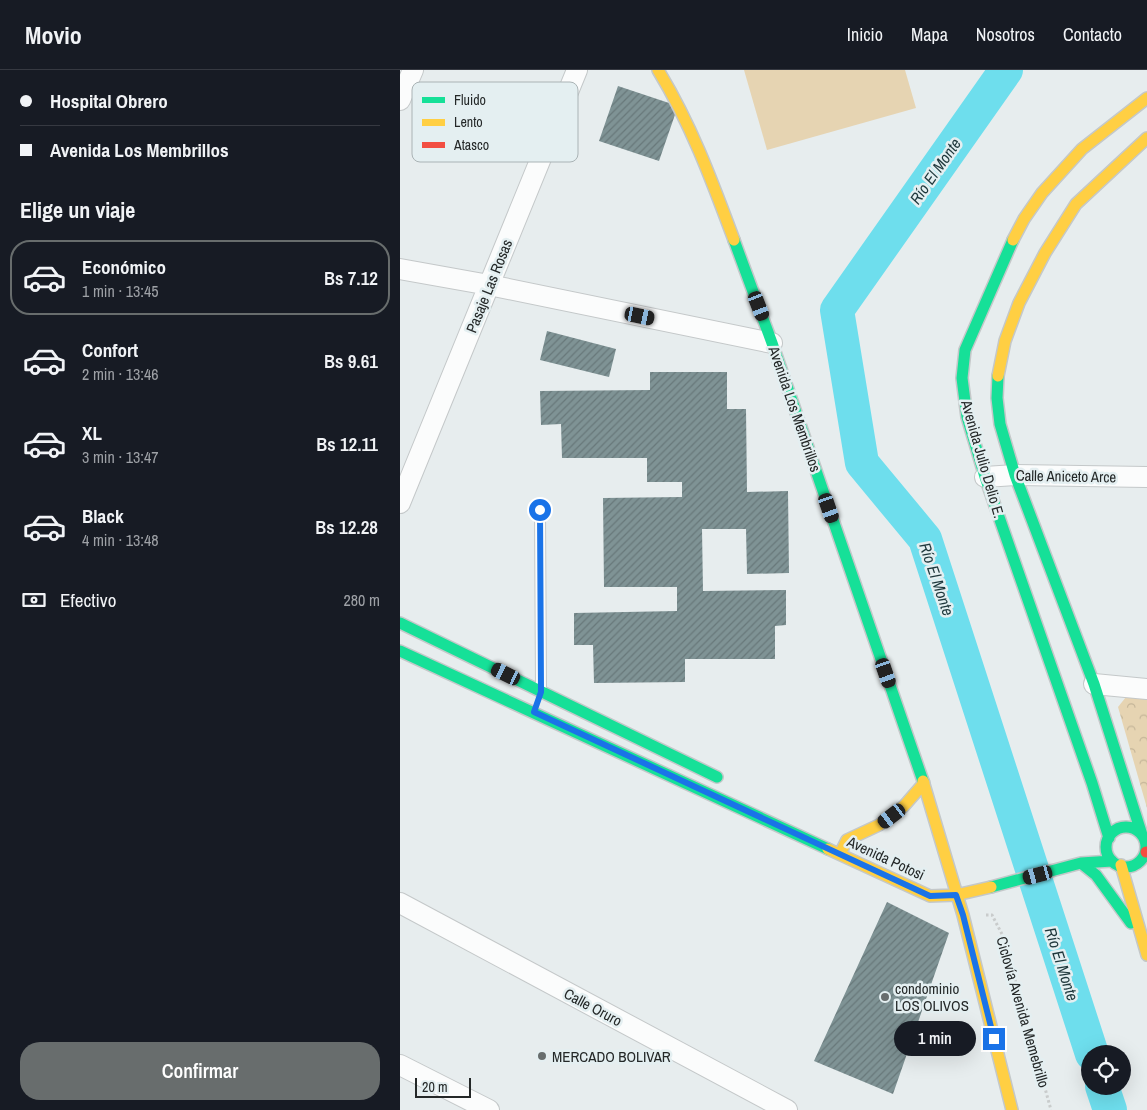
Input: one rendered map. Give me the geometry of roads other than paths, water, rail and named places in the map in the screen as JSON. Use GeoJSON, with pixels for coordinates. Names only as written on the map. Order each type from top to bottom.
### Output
{"type":"FeatureCollection","features":[{"type":"Feature","properties":{"kind":"street"},"geometry":{"type":"LineString","coordinates":[[400,100],[413,70]]}},
{"type":"Feature","properties":{"kind":"street","name":"Pasaje Las Rosas"},"geometry":{"type":"LineString","coordinates":[[572,82],[577,70]]}},
{"type":"Feature","properties":{"kind":"street","name":"Avenida Los Membrillos"},"geometry":{"type":"LineString","coordinates":[[658,70],[675,98],[704,160],[772,342],[924,783],[963,915],[1012,1110]]}},
{"type":"Feature","properties":{"kind":"street","name":"Avenida Julio Delio E."},"geometry":{"type":"LineString","coordinates":[[1108,842],[1092,783],[985,477],[967,417],[962,378],[965,350],[1008,250],[1024,220],[1042,193],[1082,150],[1147,98]]}},
{"type":"Feature","properties":{"kind":"street","name":"Avenida Julio Delio E."},"geometry":{"type":"LineString","coordinates":[[1145,837],[1094,684],[1016,475],[1000,424],[997,398],[998,376],[1005,341],[1019,303],[1044,253],[1076,204],[1147,138]]}},
{"type":"Feature","properties":{"kind":"street","name":"Pasaje Las Rosas"},"geometry":{"type":"LineString","coordinates":[[400,503],[540,162]]}},
{"type":"Feature","properties":{"kind":"street"},"geometry":{"type":"LineString","coordinates":[[400,269],[772,342]]}},
{"type":"Feature","properties":{"kind":"street","name":"Calle Aniceto Arce"},"geometry":{"type":"LineString","coordinates":[[985,477],[1016,475],[1147,477]]}},
{"type":"Feature","properties":{"kind":"street","name":"Avenida Potosi"},"geometry":{"type":"LineString","coordinates":[[400,623],[537,702],[840,854],[930,896],[956,895]]}},
{"type":"Feature","properties":{"kind":"street","name":"Avenida Potosi"},"geometry":{"type":"LineString","coordinates":[[400,650],[537,702],[725,780]]}},
{"type":"Feature","properties":{"kind":"street"},"geometry":{"type":"LineString","coordinates":[[1094,684],[1147,689]]}},
{"type":"Feature","properties":{"kind":"street"},"geometry":{"type":"LineString","coordinates":[[840,854],[843,838],[879,825],[904,806],[924,783]]}},
{"type":"Feature","properties":{"kind":"street"},"geometry":{"type":"LineString","coordinates":[[956,895],[1079,864],[1116,863],[1134,865],[1146,856],[1145,837],[1132,828],[1125,827],[1119,829],[1108,842],[1079,864]]}},
{"type":"Feature","properties":{"kind":"street","name":"Avenida Potosi"},"geometry":{"type":"LineString","coordinates":[[843,838],[864,848]]}},
{"type":"Feature","properties":{"kind":"street"},"geometry":{"type":"LineString","coordinates":[[1108,842],[1147,955]]}},
{"type":"Feature","properties":{"kind":"street"},"geometry":{"type":"LineString","coordinates":[[1079,864],[1086,866],[1094,874],[1128,919],[1140,931]]}},
{"type":"Feature","properties":{"kind":"street","name":"Avenida Potosi"},"geometry":{"type":"LineString","coordinates":[[941,885],[956,895]]}},
{"type":"Feature","properties":{"kind":"street","name":"Calle Oruro"},"geometry":{"type":"LineString","coordinates":[[400,904],[787,1110]]}},
{"type":"Feature","properties":{"kind":"street"},"geometry":{"type":"LineString","coordinates":[[400,1066],[489,1110]]}},
{"type":"Feature","properties":{"kind":"lane"},"geometry":{"type":"LineString","coordinates":[[537,702],[540,510]]}},
{"type":"Feature","properties":{"kind":"waterway","name":"Río El Monte"},"geometry":{"type":"LineString","coordinates":[[1006,70],[837,310],[862,463],[925,539],[1089,1045]]}},
{"type":"Feature","properties":{"kind":"waterway","name":"Río El Monte"},"geometry":{"type":"LineString","coordinates":[[1105,1095],[1110,1110]]}},
{"type":"Feature","properties":{"kind":"place","name":"condominio LOS OLIVOS"},"geometry":{"type":"Point","coordinates":[885,997]}},
{"type":"Feature","properties":{"kind":"place","name":"MERCADO BOLIVAR"},"geometry":{"type":"Point","coordinates":[542,1056]}}]}
